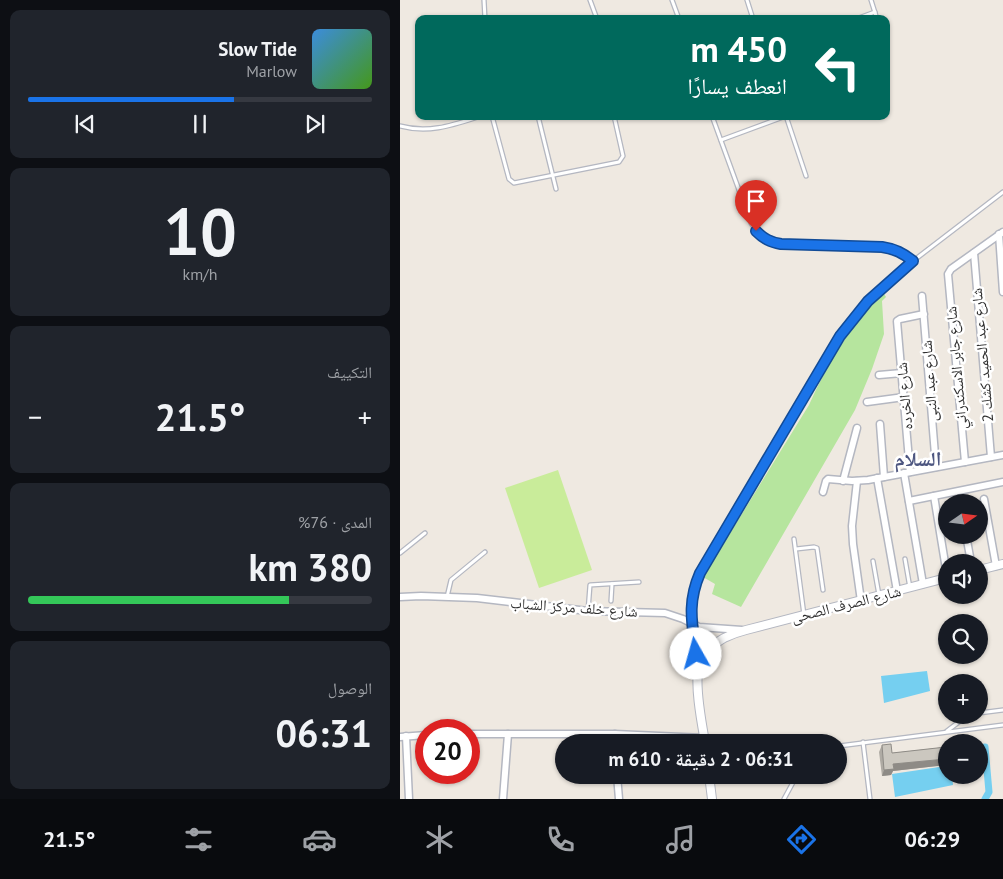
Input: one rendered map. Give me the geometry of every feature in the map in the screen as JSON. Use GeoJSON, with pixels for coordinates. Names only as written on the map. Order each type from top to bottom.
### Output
{"type":"FeatureCollection","features":[{"type":"Feature","properties":{"kind":"street"},"geometry":{"type":"LineString","coordinates":[[1001,233],[1003,292]]}},
{"type":"Feature","properties":{"kind":"street"},"geometry":{"type":"LineString","coordinates":[[974,253],[1001,233]]}},
{"type":"Feature","properties":{"kind":"street","name":"شارع جابر الاسكندراني"},"geometry":{"type":"LineString","coordinates":[[965,462],[948,274],[951,269],[974,253]]}},
{"type":"Feature","properties":{"kind":"street","name":"شارع عبد الحميد كشك 2"},"geometry":{"type":"LineString","coordinates":[[974,253],[991,457]]}},
{"type":"Feature","properties":{"kind":"street","name":"شارع عبد النبى"},"geometry":{"type":"LineString","coordinates":[[922,296],[936,467]]}},
{"type":"Feature","properties":{"kind":"street","name":"شارع الخرده"},"geometry":{"type":"LineString","coordinates":[[923,584],[909,501],[904,398],[897,320],[924,314]]}},
{"type":"Feature","properties":{"kind":"street"},"geometry":{"type":"LineString","coordinates":[[879,375],[902,373]]}},
{"type":"Feature","properties":{"kind":"street"},"geometry":{"type":"LineString","coordinates":[[867,402],[904,398]]}},
{"type":"Feature","properties":{"kind":"street"},"geometry":{"type":"LineString","coordinates":[[880,424],[881,477],[897,591]]}},
{"type":"Feature","properties":{"kind":"street"},"geometry":{"type":"LineString","coordinates":[[843,480],[857,428]]}},
{"type":"Feature","properties":{"kind":"street"},"geometry":{"type":"LineString","coordinates":[[823,492],[828,479],[857,481],[1003,455]]}},
{"type":"Feature","properties":{"kind":"street"},"geometry":{"type":"LineString","coordinates":[[857,481],[852,544],[862,601]]}},
{"type":"Feature","properties":{"kind":"street"},"geometry":{"type":"LineString","coordinates":[[909,501],[1003,482]]}},
{"type":"Feature","properties":{"kind":"street"},"geometry":{"type":"LineString","coordinates":[[934,496],[944,554]]}},
{"type":"Feature","properties":{"kind":"street"},"geometry":{"type":"LineString","coordinates":[[988,517],[999,565]]}},
{"type":"Feature","properties":{"kind":"street","name":"شارع الصرف الصحى"},"geometry":{"type":"LineString","coordinates":[[698,670],[711,648],[726,637],[746,630],[938,580]]}},
{"type":"Feature","properties":{"kind":"street","name":"شارع خلف مركز الشباب"},"geometry":{"type":"LineString","coordinates":[[400,598],[421,596],[447,597],[588,611],[665,613],[703,628],[746,630]]}},
{"type":"Feature","properties":{"kind":"street"},"geometry":{"type":"LineString","coordinates":[[698,670],[698,686],[704,734]]}},
{"type":"Feature","properties":{"kind":"street"},"geometry":{"type":"LineString","coordinates":[[480,734],[555,734]]}},
{"type":"Feature","properties":{"kind":"street"},"geometry":{"type":"LineString","coordinates":[[503,799],[508,734]]}},
{"type":"Feature","properties":{"kind":"street"},"geometry":{"type":"LineString","coordinates":[[403,737],[404,775],[409,799]]}},
{"type":"Feature","properties":{"kind":"street"},"geometry":{"type":"LineString","coordinates":[[618,784],[619,799]]}},
{"type":"Feature","properties":{"kind":"street"},"geometry":{"type":"LineString","coordinates":[[710,784],[712,799]]}},
{"type":"Feature","properties":{"kind":"lane"},"geometry":{"type":"LineString","coordinates":[[484,0],[485,15]]}},
{"type":"Feature","properties":{"kind":"lane"},"geometry":{"type":"LineString","coordinates":[[590,0],[596,15]]}},
{"type":"Feature","properties":{"kind":"lane"},"geometry":{"type":"LineString","coordinates":[[672,0],[678,15]]}},
{"type":"Feature","properties":{"kind":"lane"},"geometry":{"type":"LineString","coordinates":[[747,0],[752,15]]}},
{"type":"Feature","properties":{"kind":"lane"},"geometry":{"type":"LineString","coordinates":[[871,0],[876,15]]}},
{"type":"Feature","properties":{"kind":"lane"},"geometry":{"type":"LineString","coordinates":[[867,15],[875,12]]}},
{"type":"Feature","properties":{"kind":"lane"},"geometry":{"type":"LineString","coordinates":[[400,126],[417,130],[430,130],[444,128],[469,120]]}},
{"type":"Feature","properties":{"kind":"lane"},"geometry":{"type":"LineString","coordinates":[[493,120],[511,182],[620,162],[623,156],[615,120]]}},
{"type":"Feature","properties":{"kind":"lane"},"geometry":{"type":"LineString","coordinates":[[539,120],[556,189]]}},
{"type":"Feature","properties":{"kind":"lane"},"geometry":{"type":"LineString","coordinates":[[714,120],[751,222],[763,238],[781,244],[882,247],[904,253],[913,261]]}},
{"type":"Feature","properties":{"kind":"lane"},"geometry":{"type":"LineString","coordinates":[[721,140],[775,120]]}},
{"type":"Feature","properties":{"kind":"lane"},"geometry":{"type":"LineString","coordinates":[[787,120],[806,176]]}},
{"type":"Feature","properties":{"kind":"lane"},"geometry":{"type":"LineString","coordinates":[[698,670],[691,601],[700,573],[827,356],[853,317],[868,301],[913,261],[1003,192]]}},
{"type":"Feature","properties":{"kind":"lane"},"geometry":{"type":"LineString","coordinates":[[400,553],[425,533]]}},
{"type":"Feature","properties":{"kind":"lane"},"geometry":{"type":"LineString","coordinates":[[794,538],[804,615]]}},
{"type":"Feature","properties":{"kind":"lane"},"geometry":{"type":"LineString","coordinates":[[796,549],[817,548],[823,590]]}},
{"type":"Feature","properties":{"kind":"lane"},"geometry":{"type":"LineString","coordinates":[[447,597],[451,580],[485,552]]}},
{"type":"Feature","properties":{"kind":"lane"},"geometry":{"type":"LineString","coordinates":[[904,559],[910,588]]}},
{"type":"Feature","properties":{"kind":"lane"},"geometry":{"type":"LineString","coordinates":[[872,561],[879,596]]}},
{"type":"Feature","properties":{"kind":"lane"},"geometry":{"type":"LineString","coordinates":[[588,611],[588,588],[590,585],[639,582]]}},
{"type":"Feature","properties":{"kind":"lane"},"geometry":{"type":"LineString","coordinates":[[611,600],[612,584]]}},
{"type":"Feature","properties":{"kind":"lane"},"geometry":{"type":"LineString","coordinates":[[988,712],[1003,710]]}},
{"type":"Feature","properties":{"kind":"lane"},"geometry":{"type":"LineString","coordinates":[[947,732],[957,724]]}},
{"type":"Feature","properties":{"kind":"lane"},"geometry":{"type":"LineString","coordinates":[[847,745],[1003,725]]}},
{"type":"Feature","properties":{"kind":"lane"},"geometry":{"type":"LineString","coordinates":[[863,742],[870,799]]}},
{"type":"Feature","properties":{"kind":"lane"},"geometry":{"type":"LineString","coordinates":[[784,799],[792,784]]}},
{"type":"Feature","properties":{"kind":"green space"},"geometry":{"type":"Polygon","coordinates":[[[883,292],[886,297],[882,301],[884,334],[855,410],[741,607],[712,594],[715,584],[703,577],[809,405],[850,331],[883,292]]]}},
{"type":"Feature","properties":{"kind":"green space"},"geometry":{"type":"Polygon","coordinates":[[[558,470],[592,570],[539,588],[505,488],[558,470]]]}},
{"type":"Feature","properties":{"kind":"water"},"geometry":{"type":"Polygon","coordinates":[[[927,671],[930,691],[884,703],[881,676],[927,671]]]}},
{"type":"Feature","properties":{"kind":"water"},"geometry":{"type":"Polygon","coordinates":[[[938,767],[938,784],[953,785],[895,797],[892,774],[938,767]]]}},
{"type":"Feature","properties":{"kind":"building"},"geometry":{"type":"Polygon","coordinates":[[[891,744],[892,753],[938,748],[938,760],[893,764],[894,769],[884,770],[882,745],[891,744]]]}},
{"type":"Feature","properties":{"kind":"waterway"},"geometry":{"type":"LineString","coordinates":[[985,799],[989,792],[988,781]]}},
{"type":"Feature","properties":{"kind":"district","name":"السلام"},"geometry":{"type":"Point","coordinates":[918,459]}},
{"type":"Feature","properties":{"kind":"route"},"geometry":{"type":"LineString","coordinates":[[696,654],[691,601],[700,573],[840,336],[853,317],[868,301],[913,261],[904,253],[894,249],[781,244],[763,238],[756,231]]}}]}
